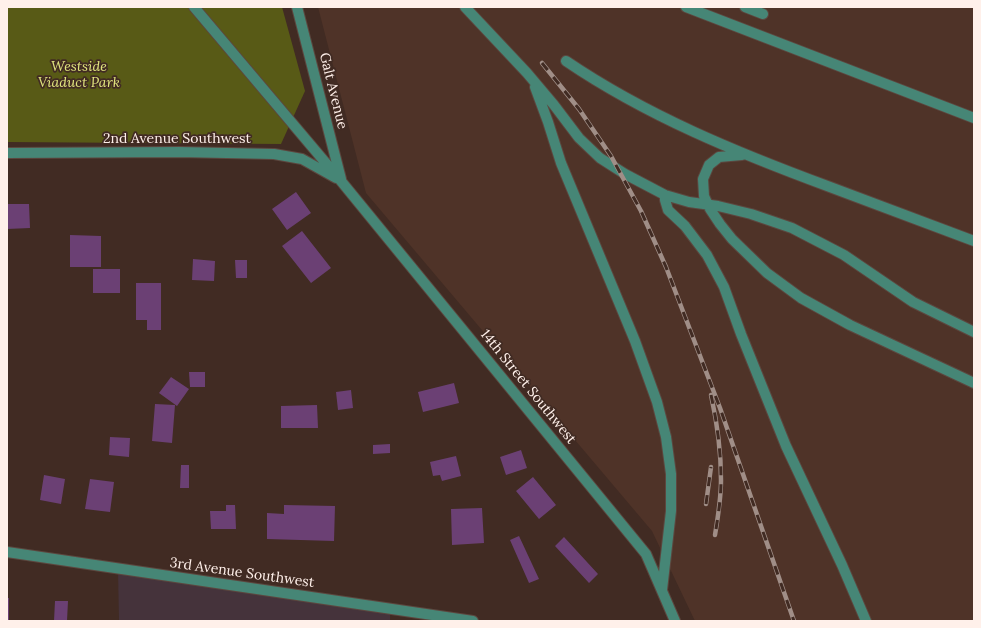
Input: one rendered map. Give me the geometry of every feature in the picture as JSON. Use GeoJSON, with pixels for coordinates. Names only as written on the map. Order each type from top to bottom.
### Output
{"type":"FeatureCollection","features":[{"type":"Feature","properties":{"kind":"street","name":"14th Street Southwest"},"geometry":{"type":"LineString","coordinates":[[194,7],[342,181],[646,554],[675,621]]}},
{"type":"Feature","properties":{"kind":"street","name":"Galt Avenue"},"geometry":{"type":"LineString","coordinates":[[297,7],[342,181]]}},
{"type":"Feature","properties":{"kind":"street"},"geometry":{"type":"LineString","coordinates":[[464,7],[527,73],[554,104],[579,138],[600,158],[625,174],[665,195],[689,202],[707,204],[751,214],[792,228],[844,255],[914,302],[974,332]]}},
{"type":"Feature","properties":{"kind":"street"},"geometry":{"type":"LineString","coordinates":[[686,7],[974,118]]}},
{"type":"Feature","properties":{"kind":"street"},"geometry":{"type":"LineString","coordinates":[[745,7],[762,14]]}},
{"type":"Feature","properties":{"kind":"street"},"geometry":{"type":"LineString","coordinates":[[566,61],[633,102],[676,124],[744,155],[974,241]]}},
{"type":"Feature","properties":{"kind":"street"},"geometry":{"type":"LineString","coordinates":[[527,73],[538,92],[561,162],[635,341],[657,402],[666,437],[671,474],[671,511],[662,591]]}},
{"type":"Feature","properties":{"kind":"street","name":"2nd Avenue Southwest"},"geometry":{"type":"LineString","coordinates":[[7,153],[179,152],[274,154],[302,159],[342,181]]}},
{"type":"Feature","properties":{"kind":"street"},"geometry":{"type":"LineString","coordinates":[[744,155],[719,157],[708,165],[703,179],[704,196],[707,204],[732,239],[767,273],[801,298],[850,325],[974,383]]}},
{"type":"Feature","properties":{"kind":"street"},"geometry":{"type":"LineString","coordinates":[[665,195],[668,210],[684,226],[707,255],[724,287],[741,334],[786,446],[823,524],[866,621]]}},
{"type":"Feature","properties":{"kind":"street","name":"3rd Avenue Southwest"},"geometry":{"type":"LineString","coordinates":[[7,552],[473,621]]}},
{"type":"Feature","properties":{"kind":"shaded area"},"geometry":{"type":"Polygon","coordinates":[[[318,7],[974,7],[974,621],[695,621],[652,531],[366,193],[318,7]]]}},
{"type":"Feature","properties":{"kind":"shaded area"},"geometry":{"type":"Polygon","coordinates":[[[118,569],[390,609],[390,621],[119,621],[118,569]]]}},
{"type":"Feature","properties":{"kind":"green space","name":"Westside Viaduct Park"},"geometry":{"type":"Polygon","coordinates":[[[7,7],[282,7],[305,91],[281,144],[7,142],[7,7]]]}},
{"type":"Feature","properties":{"kind":"building"},"geometry":{"type":"Polygon","coordinates":[[[296,192],[311,213],[287,230],[272,209],[296,192]]]}},
{"type":"Feature","properties":{"kind":"building"},"geometry":{"type":"Polygon","coordinates":[[[7,204],[29,204],[30,228],[7,229],[7,204]]]}},
{"type":"Feature","properties":{"kind":"building"},"geometry":{"type":"Polygon","coordinates":[[[302,231],[331,268],[311,283],[282,246],[302,231]]]}},
{"type":"Feature","properties":{"kind":"building"},"geometry":{"type":"Polygon","coordinates":[[[70,235],[101,236],[101,267],[70,267],[70,235]]]}},
{"type":"Feature","properties":{"kind":"building"},"geometry":{"type":"Polygon","coordinates":[[[193,259],[215,261],[214,281],[192,280],[193,259]]]}},
{"type":"Feature","properties":{"kind":"building"},"geometry":{"type":"Polygon","coordinates":[[[235,260],[247,260],[247,278],[236,278],[235,260]]]}},
{"type":"Feature","properties":{"kind":"building"},"geometry":{"type":"Polygon","coordinates":[[[93,269],[120,269],[120,293],[93,293],[93,269]]]}},
{"type":"Feature","properties":{"kind":"building"},"geometry":{"type":"Polygon","coordinates":[[[136,283],[161,283],[161,330],[147,330],[147,320],[136,320],[136,283]]]}},
{"type":"Feature","properties":{"kind":"building"},"geometry":{"type":"Polygon","coordinates":[[[189,372],[205,372],[205,387],[190,387],[189,372]]]}},
{"type":"Feature","properties":{"kind":"building"},"geometry":{"type":"Polygon","coordinates":[[[171,377],[189,389],[177,406],[159,393],[171,377]]]}},
{"type":"Feature","properties":{"kind":"building"},"geometry":{"type":"Polygon","coordinates":[[[454,383],[459,403],[423,412],[418,392],[454,383]]]}},
{"type":"Feature","properties":{"kind":"building"},"geometry":{"type":"Polygon","coordinates":[[[351,390],[353,408],[338,410],[336,392],[351,390]]]}},
{"type":"Feature","properties":{"kind":"building"},"geometry":{"type":"Polygon","coordinates":[[[155,404],[175,405],[172,443],[152,441],[155,404]]]}},
{"type":"Feature","properties":{"kind":"building"},"geometry":{"type":"Polygon","coordinates":[[[317,405],[318,428],[281,428],[281,406],[317,405]]]}},
{"type":"Feature","properties":{"kind":"building"},"geometry":{"type":"Polygon","coordinates":[[[110,437],[130,438],[129,457],[109,455],[110,437]]]}},
{"type":"Feature","properties":{"kind":"building"},"geometry":{"type":"Polygon","coordinates":[[[390,444],[390,453],[373,454],[373,445],[390,444]]]}},
{"type":"Feature","properties":{"kind":"building"},"geometry":{"type":"Polygon","coordinates":[[[521,450],[527,468],[506,475],[500,457],[521,450]]]}},
{"type":"Feature","properties":{"kind":"building"},"geometry":{"type":"Polygon","coordinates":[[[456,456],[461,476],[442,481],[440,475],[433,476],[430,462],[456,456]]]}},
{"type":"Feature","properties":{"kind":"building"},"geometry":{"type":"Polygon","coordinates":[[[181,465],[189,465],[189,488],[180,488],[181,465]]]}},
{"type":"Feature","properties":{"kind":"building"},"geometry":{"type":"Polygon","coordinates":[[[44,475],[65,479],[61,504],[40,500],[44,475]]]}},
{"type":"Feature","properties":{"kind":"building"},"geometry":{"type":"Polygon","coordinates":[[[533,477],[556,505],[539,519],[516,491],[533,477]]]}},
{"type":"Feature","properties":{"kind":"building"},"geometry":{"type":"Polygon","coordinates":[[[90,479],[114,482],[110,512],[85,509],[90,479]]]}},
{"type":"Feature","properties":{"kind":"building"},"geometry":{"type":"Polygon","coordinates":[[[226,505],[235,505],[236,529],[211,529],[210,511],[226,511],[226,505]]]}},
{"type":"Feature","properties":{"kind":"building"},"geometry":{"type":"Polygon","coordinates":[[[284,505],[335,506],[334,541],[267,539],[267,513],[284,514],[284,505]]]}},
{"type":"Feature","properties":{"kind":"building"},"geometry":{"type":"Polygon","coordinates":[[[482,508],[484,543],[452,545],[451,509],[482,508]]]}},
{"type":"Feature","properties":{"kind":"building"},"geometry":{"type":"Polygon","coordinates":[[[519,536],[539,579],[529,583],[510,540],[519,536]]]}},
{"type":"Feature","properties":{"kind":"building"},"geometry":{"type":"Polygon","coordinates":[[[564,537],[598,574],[589,583],[555,546],[564,537]]]}},
{"type":"Feature","properties":{"kind":"building"},"geometry":{"type":"Polygon","coordinates":[[[7,598],[9,598],[9,621],[7,621],[7,598]]]}},
{"type":"Feature","properties":{"kind":"building"},"geometry":{"type":"Polygon","coordinates":[[[55,601],[68,601],[67,621],[54,621],[55,601]]]}},
{"type":"Feature","properties":{"kind":"railway"},"geometry":{"type":"LineString","coordinates":[[542,63],[579,109],[611,156],[641,211],[666,267],[720,408],[794,621]]}},
{"type":"Feature","properties":{"kind":"railway"},"geometry":{"type":"LineString","coordinates":[[711,395],[718,437],[721,469],[720,501],[715,535]]}},
{"type":"Feature","properties":{"kind":"railway"},"geometry":{"type":"LineString","coordinates":[[706,504],[711,467]]}}]}
